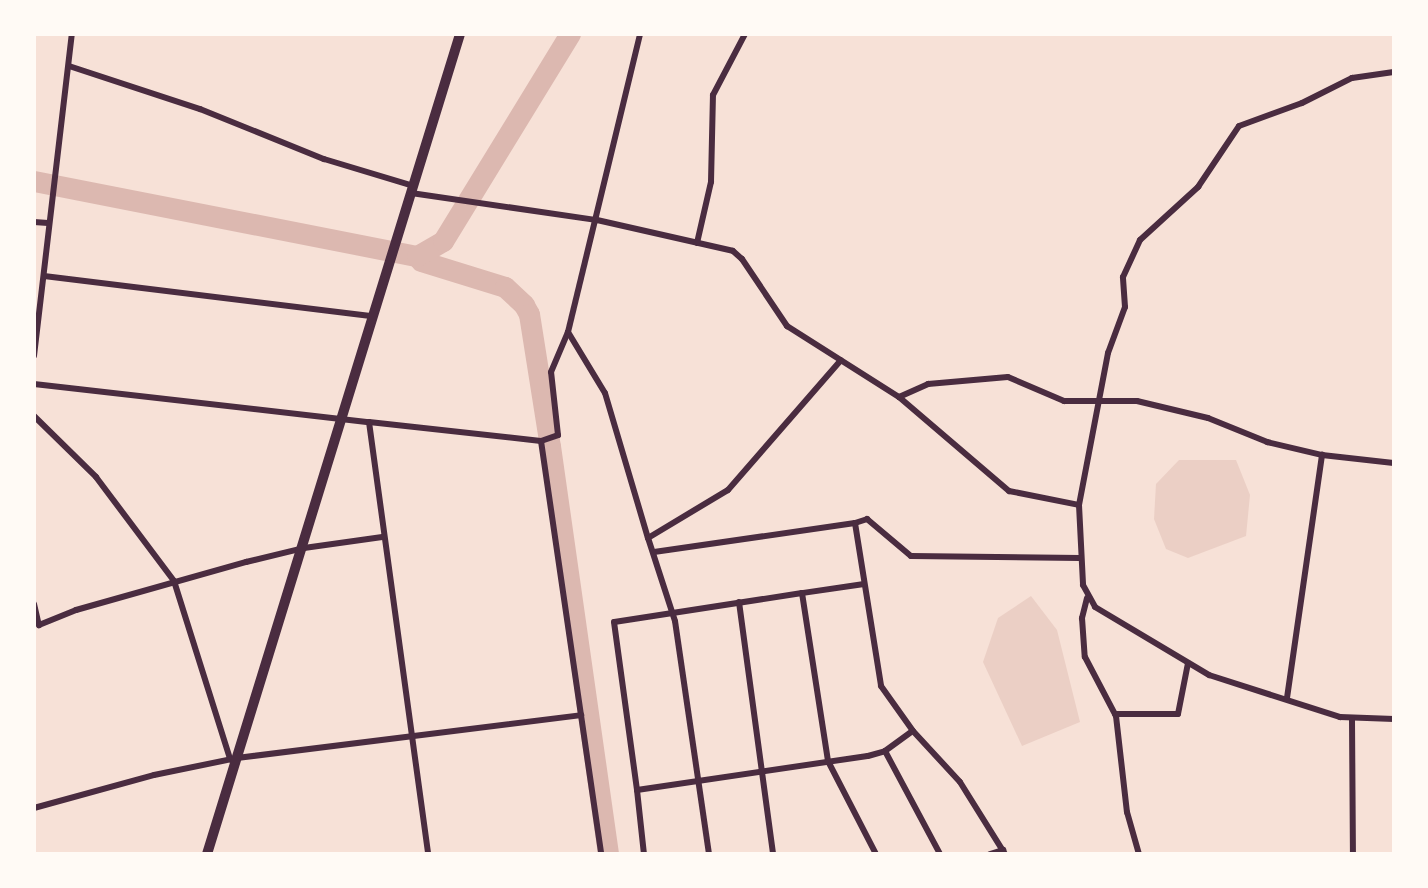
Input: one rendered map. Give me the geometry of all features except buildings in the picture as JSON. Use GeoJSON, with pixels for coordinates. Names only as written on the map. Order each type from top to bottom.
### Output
{"type":"FeatureCollection","features":[{"type":"Feature","properties":{"kind":"main road"},"geometry":{"type":"LineString","coordinates":[[207,854],[303,548],[371,316],[460,34]]}},
{"type":"Feature","properties":{"kind":"street"},"geometry":{"type":"LineString","coordinates":[[34,356],[72,34]]}},
{"type":"Feature","properties":{"kind":"street"},"geometry":{"type":"LineString","coordinates":[[34,384],[545,441],[558,435],[550,372],[568,332],[597,220],[640,34]]}},
{"type":"Feature","properties":{"kind":"street"},"geometry":{"type":"LineString","coordinates":[[697,243],[711,182],[713,95],[745,34]]}},
{"type":"Feature","properties":{"kind":"street"},"geometry":{"type":"LineString","coordinates":[[69,66],[200,109],[324,159],[412,190],[597,220],[739,255],[787,327],[899,397],[1009,491],[1079,505]]}},
{"type":"Feature","properties":{"kind":"street"},"geometry":{"type":"LineString","coordinates":[[1139,854],[1127,812],[1115,714],[1085,657],[1082,618],[1087,598],[1080,558],[1079,505],[1111,340],[1125,307],[1125,267],[1150,227],[1198,187],[1227,140],[1247,122],[1302,103],[1340,82],[1394,72]]}},
{"type":"Feature","properties":{"kind":"street"},"geometry":{"type":"LineString","coordinates":[[34,222],[48,223]]}},
{"type":"Feature","properties":{"kind":"street"},"geometry":{"type":"LineString","coordinates":[[44,276],[371,316]]}},
{"type":"Feature","properties":{"kind":"street"},"geometry":{"type":"LineString","coordinates":[[568,332],[605,393],[673,613],[709,854]]}},
{"type":"Feature","properties":{"kind":"street"},"geometry":{"type":"LineString","coordinates":[[648,538],[728,490],[841,360]]}},
{"type":"Feature","properties":{"kind":"street"},"geometry":{"type":"LineString","coordinates":[[899,397],[928,384],[1008,377],[1053,398],[1137,401],[1174,408],[1267,442],[1322,454],[1394,463]]}},
{"type":"Feature","properties":{"kind":"street"},"geometry":{"type":"LineString","coordinates":[[34,416],[96,477],[174,581],[235,759]]}},
{"type":"Feature","properties":{"kind":"street"},"geometry":{"type":"LineString","coordinates":[[369,422],[382,537],[428,854]]}},
{"type":"Feature","properties":{"kind":"street"},"geometry":{"type":"LineString","coordinates":[[545,441],[601,854]]}},
{"type":"Feature","properties":{"kind":"street"},"geometry":{"type":"LineString","coordinates":[[1287,698],[1322,454]]}},
{"type":"Feature","properties":{"kind":"street"},"geometry":{"type":"LineString","coordinates":[[654,552],[855,523],[867,519],[911,556],[1080,558]]}},
{"type":"Feature","properties":{"kind":"street"},"geometry":{"type":"LineString","coordinates":[[855,523],[881,686],[913,731],[960,782],[1004,852],[990,854]]}},
{"type":"Feature","properties":{"kind":"street"},"geometry":{"type":"LineString","coordinates":[[34,604],[37,626],[174,581],[303,548],[382,537]]}},
{"type":"Feature","properties":{"kind":"street"},"geometry":{"type":"LineString","coordinates":[[644,854],[614,622],[864,584]]}},
{"type":"Feature","properties":{"kind":"street"},"geometry":{"type":"LineString","coordinates":[[801,593],[828,761],[876,854]]}},
{"type":"Feature","properties":{"kind":"street"},"geometry":{"type":"LineString","coordinates":[[1087,598],[1209,675],[1352,720],[1394,719]]}},
{"type":"Feature","properties":{"kind":"street"},"geometry":{"type":"LineString","coordinates":[[739,602],[773,854]]}},
{"type":"Feature","properties":{"kind":"street"},"geometry":{"type":"LineString","coordinates":[[1115,714],[1178,714],[1188,663]]}},
{"type":"Feature","properties":{"kind":"street"},"geometry":{"type":"LineString","coordinates":[[34,808],[154,775],[235,759],[412,739],[581,715]]}},
{"type":"Feature","properties":{"kind":"street"},"geometry":{"type":"LineString","coordinates":[[1352,720],[1353,854]]}},
{"type":"Feature","properties":{"kind":"street"},"geometry":{"type":"LineString","coordinates":[[637,790],[885,751],[913,731]]}},
{"type":"Feature","properties":{"kind":"street"},"geometry":{"type":"LineString","coordinates":[[885,751],[940,854]]}},
{"type":"Feature","properties":{"kind":"shaded area"},"geometry":{"type":"Polygon","coordinates":[[[1179,460],[1236,460],[1250,495],[1246,536],[1188,558],[1166,549],[1154,519],[1156,484],[1179,460]]]}},
{"type":"Feature","properties":{"kind":"shaded area"},"geometry":{"type":"Polygon","coordinates":[[[1031,596],[1057,630],[1080,722],[1022,746],[983,662],[998,618],[1031,596]]]}},
{"type":"Feature","properties":{"kind":"waterway"},"geometry":{"type":"LineString","coordinates":[[417,256],[443,241],[570,34]]}},
{"type":"Feature","properties":{"kind":"waterway"},"geometry":{"type":"LineString","coordinates":[[34,181],[417,256],[421,261],[505,287],[524,305],[529,314],[550,446],[608,854]]}}]}
